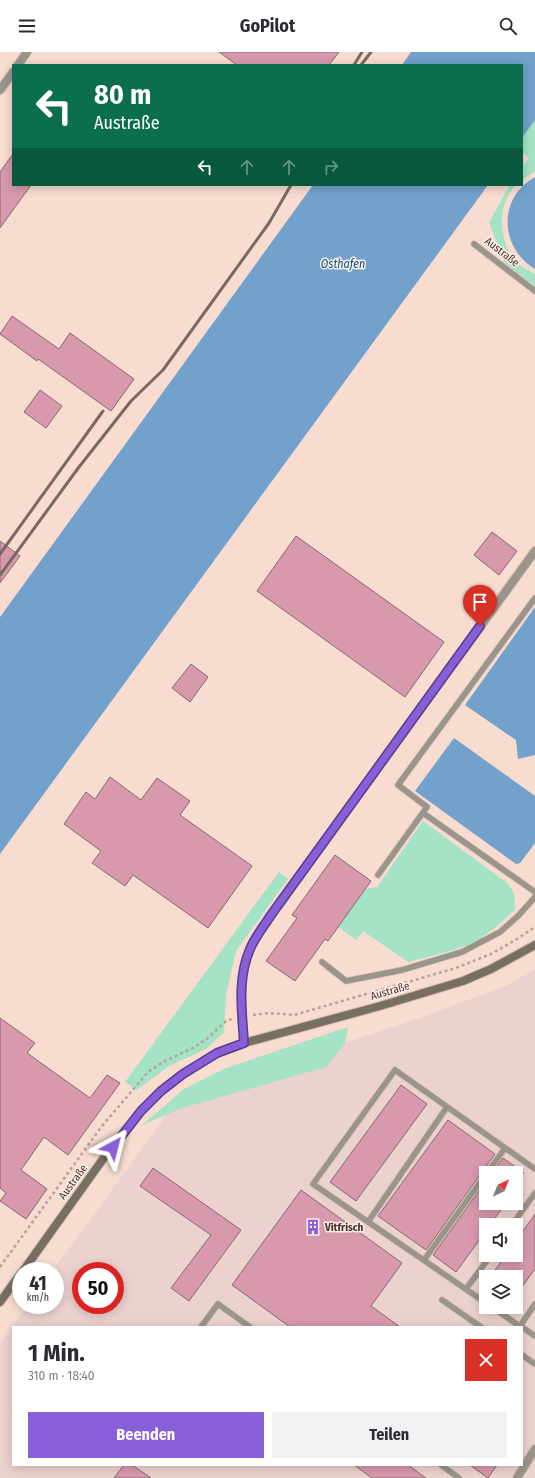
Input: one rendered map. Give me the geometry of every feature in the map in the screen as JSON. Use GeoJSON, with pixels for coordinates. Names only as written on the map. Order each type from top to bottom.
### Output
{"type":"FeatureCollection","features":[{"type":"Feature","properties":{"kind":"main road","name":"Austraße"},"geometry":{"type":"LineString","coordinates":[[29,1262],[103,1159],[141,1111],[161,1091],[183,1074],[217,1053],[244,1043],[380,1006],[463,981],[517,956],[535,944]]}},
{"type":"Feature","properties":{"kind":"main road","name":"Austraße"},"geometry":{"type":"LineString","coordinates":[[0,1302],[12,1286]]}},
{"type":"Feature","properties":{"kind":"street"},"geometry":{"type":"LineString","coordinates":[[19,64],[27,52]]}},
{"type":"Feature","properties":{"kind":"street"},"geometry":{"type":"LineString","coordinates":[[0,90],[12,73]]}},
{"type":"Feature","properties":{"kind":"street"},"geometry":{"type":"LineString","coordinates":[[244,1043],[241,981],[244,964],[251,948],[271,915],[535,550]]}},
{"type":"Feature","properties":{"kind":"street"},"geometry":{"type":"LineString","coordinates":[[517,1478],[535,1449]]}},
{"type":"Feature","properties":{"kind":"lane","name":"Austraße"},"geometry":{"type":"LineString","coordinates":[[474,244],[535,291]]}},
{"type":"Feature","properties":{"kind":"lane"},"geometry":{"type":"LineString","coordinates":[[378,875],[427,807],[398,785],[535,598]]}},
{"type":"Feature","properties":{"kind":"lane"},"geometry":{"type":"LineString","coordinates":[[423,813],[535,892]]}},
{"type":"Feature","properties":{"kind":"lane"},"geometry":{"type":"LineString","coordinates":[[322,962],[346,981],[402,970],[455,954],[479,944],[500,932],[518,916],[535,897]]}},
{"type":"Feature","properties":{"kind":"lane"},"geometry":{"type":"LineString","coordinates":[[479,1298],[313,1184],[395,1070],[535,1169]]}},
{"type":"Feature","properties":{"kind":"lane"},"geometry":{"type":"LineString","coordinates":[[368,1222],[447,1107]]}},
{"type":"Feature","properties":{"kind":"lane"},"geometry":{"type":"LineString","coordinates":[[491,1166],[505,1148]]}},
{"type":"Feature","properties":{"kind":"lane"},"geometry":{"type":"LineString","coordinates":[[424,1260],[479,1183]]}},
{"type":"Feature","properties":{"kind":"lane"},"geometry":{"type":"LineString","coordinates":[[517,1218],[535,1193]]}},
{"type":"Feature","properties":{"kind":"lane"},"geometry":{"type":"LineString","coordinates":[[466,1289],[486,1262]]}},
{"type":"Feature","properties":{"kind":"lane"},"geometry":{"type":"LineString","coordinates":[[442,1300],[480,1326]]}},
{"type":"Feature","properties":{"kind":"lane"},"geometry":{"type":"LineString","coordinates":[[202,1326],[218,1304],[249,1326]]}},
{"type":"Feature","properties":{"kind":"lane"},"geometry":{"type":"LineString","coordinates":[[522,1326],[535,1304]]}},
{"type":"Feature","properties":{"kind":"lane"},"geometry":{"type":"LineString","coordinates":[[502,1314],[520,1326]]}},
{"type":"Feature","properties":{"kind":"lane"},"geometry":{"type":"LineString","coordinates":[[523,1328],[535,1336]]}},
{"type":"Feature","properties":{"kind":"lane"},"geometry":{"type":"LineString","coordinates":[[523,1356],[535,1364]]}},
{"type":"Feature","properties":{"kind":"lane"},"geometry":{"type":"LineString","coordinates":[[442,1466],[459,1478]]}},
{"type":"Feature","properties":{"kind":"shaded area"},"geometry":{"type":"Polygon","coordinates":[[[535,969],[535,1478],[0,1478],[0,1344],[12,1327],[12,1466],[523,1466],[523,1326],[13,1326],[22,1314],[64,1314],[64,1262],[60,1262],[167,1114],[198,1092],[419,1018],[508,985],[535,969]]]}},
{"type":"Feature","properties":{"kind":"green space"},"geometry":{"type":"Polygon","coordinates":[[[535,120],[535,171],[523,179],[523,166],[529,158],[523,153],[523,137],[535,120]]]}},
{"type":"Feature","properties":{"kind":"green space"},"geometry":{"type":"Polygon","coordinates":[[[509,186],[515,186],[506,201],[503,211],[502,220],[504,240],[514,261],[535,274],[535,287],[504,262],[489,222],[509,186]]]}},
{"type":"Feature","properties":{"kind":"green space"},"geometry":{"type":"Polygon","coordinates":[[[423,821],[506,882],[514,894],[515,910],[490,931],[470,944],[408,962],[363,931],[356,940],[338,927],[365,889],[377,887],[423,821]]]}},
{"type":"Feature","properties":{"kind":"green space"},"geometry":{"type":"Polygon","coordinates":[[[279,872],[288,879],[236,951],[226,995],[224,1032],[206,1049],[169,1066],[137,1090],[125,1082],[279,872]]]}},
{"type":"Feature","properties":{"kind":"green space"},"geometry":{"type":"Polygon","coordinates":[[[348,1027],[345,1043],[326,1067],[182,1108],[142,1125],[184,1089],[226,1068],[348,1027]]]}},
{"type":"Feature","properties":{"kind":"water"},"geometry":{"type":"Polygon","coordinates":[[[411,52],[535,52],[535,120],[523,137],[523,64],[403,64],[411,52]]]}},
{"type":"Feature","properties":{"kind":"water"},"geometry":{"type":"Polygon","coordinates":[[[535,177],[535,269],[523,260],[515,249],[510,236],[508,223],[509,210],[514,197],[523,186],[535,177]]]}},
{"type":"Feature","properties":{"kind":"water","name":"Osthafen"},"geometry":{"type":"Polygon","coordinates":[[[312,186],[487,186],[0,854],[0,617],[312,186]]]}},
{"type":"Feature","properties":{"kind":"water"},"geometry":{"type":"Polygon","coordinates":[[[535,607],[535,755],[518,759],[516,740],[465,705],[535,607]]]}},
{"type":"Feature","properties":{"kind":"water"},"geometry":{"type":"Polygon","coordinates":[[[454,738],[535,796],[535,843],[520,863],[516,864],[415,791],[454,738]]]}},
{"type":"Feature","properties":{"kind":"building"},"geometry":{"type":"Polygon","coordinates":[[[219,52],[339,52],[330,64],[236,64],[219,52]]]}},
{"type":"Feature","properties":{"kind":"building"},"geometry":{"type":"Polygon","coordinates":[[[12,155],[12,186],[30,186],[0,228],[0,172],[12,155]]]}},
{"type":"Feature","properties":{"kind":"building"},"geometry":{"type":"Polygon","coordinates":[[[12,316],[59,349],[70,333],[134,379],[111,411],[0,334],[12,316]]]}},
{"type":"Feature","properties":{"kind":"building"},"geometry":{"type":"Polygon","coordinates":[[[40,390],[62,406],[46,428],[24,412],[40,390]]]}},
{"type":"Feature","properties":{"kind":"building"},"geometry":{"type":"Polygon","coordinates":[[[492,532],[517,551],[499,575],[474,555],[492,532]]]}},
{"type":"Feature","properties":{"kind":"building"},"geometry":{"type":"Polygon","coordinates":[[[296,536],[444,642],[405,697],[257,591],[296,536]]]}},
{"type":"Feature","properties":{"kind":"building"},"geometry":{"type":"Polygon","coordinates":[[[0,541],[20,556],[0,583],[0,541]]]}},
{"type":"Feature","properties":{"kind":"building"},"geometry":{"type":"Polygon","coordinates":[[[191,664],[208,677],[190,702],[172,688],[191,664]]]}},
{"type":"Feature","properties":{"kind":"building"},"geometry":{"type":"Polygon","coordinates":[[[110,777],[141,800],[157,778],[190,801],[180,815],[252,866],[208,928],[133,875],[125,886],[92,863],[101,851],[64,824],[86,792],[95,799],[110,777]]]}},
{"type":"Feature","properties":{"kind":"building"},"geometry":{"type":"Polygon","coordinates":[[[335,855],[371,881],[328,941],[325,939],[295,981],[266,961],[297,918],[292,915],[335,855]]]}},
{"type":"Feature","properties":{"kind":"building"},"geometry":{"type":"Polygon","coordinates":[[[0,1018],[35,1043],[27,1053],[90,1098],[107,1075],[120,1083],[68,1155],[44,1137],[21,1170],[47,1189],[26,1219],[0,1201],[6,1193],[0,1188],[0,1018]]]}},
{"type":"Feature","properties":{"kind":"building"},"geometry":{"type":"Polygon","coordinates":[[[401,1085],[427,1104],[356,1201],[330,1182],[401,1085]]]}},
{"type":"Feature","properties":{"kind":"building"},"geometry":{"type":"Polygon","coordinates":[[[448,1120],[495,1154],[486,1166],[479,1166],[479,1176],[426,1250],[378,1216],[448,1120]]]}},
{"type":"Feature","properties":{"kind":"building"},"geometry":{"type":"Polygon","coordinates":[[[503,1158],[514,1166],[497,1166],[503,1158]]]}},
{"type":"Feature","properties":{"kind":"building"},"geometry":{"type":"Polygon","coordinates":[[[153,1168],[241,1230],[189,1301],[171,1288],[211,1235],[140,1186],[153,1168]]]}},
{"type":"Feature","properties":{"kind":"building","name":"Vitfrisch"},"geometry":{"type":"Polygon","coordinates":[[[301,1190],[402,1263],[371,1306],[399,1326],[289,1326],[232,1285],[301,1190]]]}},
{"type":"Feature","properties":{"kind":"building"},"geometry":{"type":"Polygon","coordinates":[[[479,1191],[479,1210],[501,1210],[495,1218],[479,1218],[479,1241],[456,1272],[433,1255],[479,1191]]]}},
{"type":"Feature","properties":{"kind":"building"},"geometry":{"type":"Polygon","coordinates":[[[535,1214],[535,1269],[523,1285],[523,1270],[495,1270],[501,1262],[523,1262],[523,1231],[535,1214]]]}},
{"type":"Feature","properties":{"kind":"building"},"geometry":{"type":"Polygon","coordinates":[[[123,1466],[133,1466],[151,1478],[114,1478],[123,1466]]]}},
{"type":"Feature","properties":{"kind":"building"},"geometry":{"type":"Polygon","coordinates":[[[355,1466],[409,1466],[426,1478],[372,1478],[355,1466]]]}},
{"type":"Feature","properties":{"kind":"building"},"geometry":{"type":"Polygon","coordinates":[[[471,1466],[496,1466],[488,1478],[471,1466]]]}},
{"type":"Feature","properties":{"kind":"railway"},"geometry":{"type":"LineString","coordinates":[[355,64],[362,52]]}},
{"type":"Feature","properties":{"kind":"railway"},"geometry":{"type":"LineString","coordinates":[[362,64],[371,52]]}},
{"type":"Feature","properties":{"kind":"railway"},"geometry":{"type":"LineString","coordinates":[[0,575],[79,467],[131,401],[163,370],[269,223],[290,186]]}},
{"type":"Feature","properties":{"kind":"railway"},"geometry":{"type":"LineString","coordinates":[[0,554],[103,411]]}},
{"type":"Feature","properties":{"kind":"place","name":"Vitfrisch"},"geometry":{"type":"Point","coordinates":[313,1227]}},
{"type":"Feature","properties":{"kind":"route"},"geometry":{"type":"LineString","coordinates":[[113,1147],[141,1111],[161,1091],[183,1074],[217,1053],[244,1043],[241,981],[244,964],[251,948],[271,915],[480,626]]}}]}
